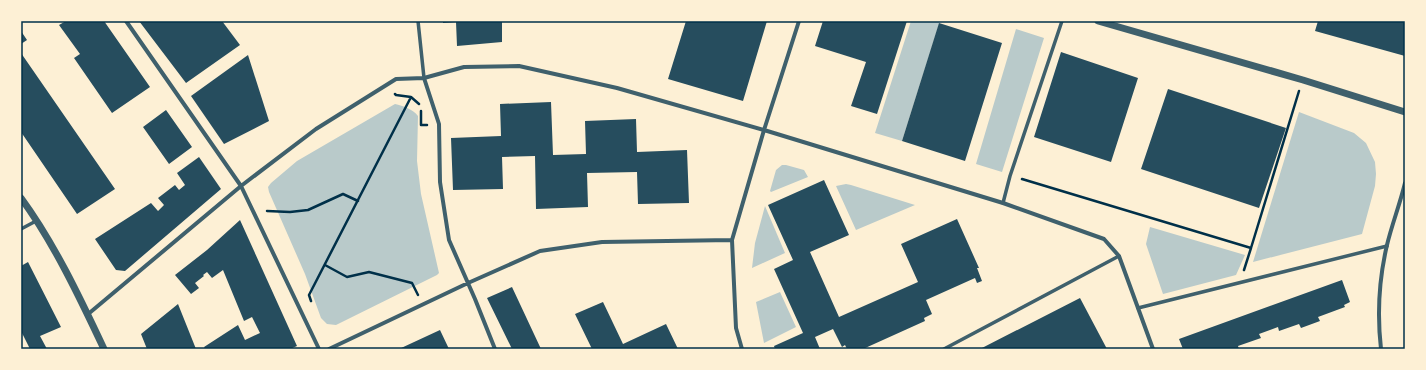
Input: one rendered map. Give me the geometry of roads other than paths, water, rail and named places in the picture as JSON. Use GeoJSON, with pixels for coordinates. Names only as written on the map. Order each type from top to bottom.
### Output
{"type":"FeatureCollection","features":[{"type":"Feature","properties":{"kind":"street"},"geometry":{"type":"LineString","coordinates":[[126,21],[242,186],[319,349]]}},
{"type":"Feature","properties":{"kind":"street"},"geometry":{"type":"LineString","coordinates":[[418,21],[424,78],[439,124],[440,182],[449,240],[495,349]]}},
{"type":"Feature","properties":{"kind":"street"},"geometry":{"type":"LineString","coordinates":[[742,349],[736,328],[732,240],[764,130],[799,21]]}},
{"type":"Feature","properties":{"kind":"street"},"geometry":{"type":"LineString","coordinates":[[1002,203],[1062,21]]}},
{"type":"Feature","properties":{"kind":"street"},"geometry":{"type":"LineString","coordinates":[[1098,21],[1303,80],[1405,112]]}},
{"type":"Feature","properties":{"kind":"street"},"geometry":{"type":"LineString","coordinates":[[88,315],[242,186],[316,128],[396,79],[424,78],[464,66],[519,66],[617,88],[764,130],[1002,203],[1104,239],[1119,256],[1153,349]]}},
{"type":"Feature","properties":{"kind":"street"},"geometry":{"type":"LineString","coordinates":[[1381,349],[1379,331],[1379,294],[1387,246],[1405,183]]}},
{"type":"Feature","properties":{"kind":"street"},"geometry":{"type":"LineString","coordinates":[[21,198],[37,221],[88,315],[104,349]]}},
{"type":"Feature","properties":{"kind":"street"},"geometry":{"type":"LineString","coordinates":[[21,229],[37,221]]}},
{"type":"Feature","properties":{"kind":"street"},"geometry":{"type":"LineString","coordinates":[[329,349],[468,283],[540,251],[602,242],[732,240]]}},
{"type":"Feature","properties":{"kind":"street"},"geometry":{"type":"LineString","coordinates":[[1138,308],[1387,246]]}},
{"type":"Feature","properties":{"kind":"street"},"geometry":{"type":"LineString","coordinates":[[944,349],[1119,256]]}}]}
